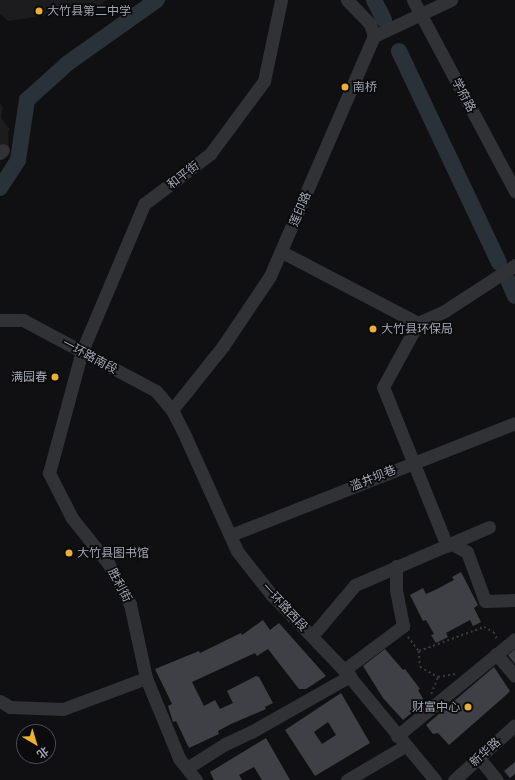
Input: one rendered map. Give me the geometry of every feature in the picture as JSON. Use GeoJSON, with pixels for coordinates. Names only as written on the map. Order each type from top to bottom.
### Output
{"type":"FeatureCollection","features":[{"type":"Feature","properties":{"kind":"street","name":"和平街"},"geometry":{"type":"LineString","coordinates":[[82,352],[144,204],[210,154],[264,81],[281,0]]}},
{"type":"Feature","properties":{"kind":"street"},"geometry":{"type":"LineString","coordinates":[[347,0],[370,24],[374,36],[451,0]]}},
{"type":"Feature","properties":{"kind":"street","name":"学府路"},"geometry":{"type":"LineString","coordinates":[[413,0],[515,191]]}},
{"type":"Feature","properties":{"kind":"street","name":"莲印路"},"geometry":{"type":"LineString","coordinates":[[172,410],[223,346],[270,276],[282,252],[374,36]]}},
{"type":"Feature","properties":{"kind":"street"},"geometry":{"type":"LineString","coordinates":[[282,252],[418,323]]}},
{"type":"Feature","properties":{"kind":"street"},"geometry":{"type":"LineString","coordinates":[[515,265],[443,312],[418,323],[383,387],[412,462],[449,545],[467,552],[485,602],[515,600]]}},
{"type":"Feature","properties":{"kind":"street","name":"一环路南段"},"geometry":{"type":"LineString","coordinates":[[0,320],[22,320],[156,391],[172,410]]}},
{"type":"Feature","properties":{"kind":"street","name":"胜利街"},"geometry":{"type":"LineString","coordinates":[[82,352],[49,473],[72,518],[108,563],[130,604],[146,678],[179,758],[196,780]]}},
{"type":"Feature","properties":{"kind":"street","name":"一环路西段"},"geometry":{"type":"LineString","coordinates":[[172,410],[231,535],[237,551],[271,594],[347,673],[401,741],[435,780]]}},
{"type":"Feature","properties":{"kind":"street","name":"滥井坝巷"},"geometry":{"type":"LineString","coordinates":[[231,535],[412,462],[515,423]]}},
{"type":"Feature","properties":{"kind":"street"},"geometry":{"type":"LineString","coordinates":[[312,636],[355,585],[489,527]]}},
{"type":"Feature","properties":{"kind":"street"},"geometry":{"type":"LineString","coordinates":[[187,768],[225,744],[252,732],[347,673],[403,626],[396,589],[396,566]]}},
{"type":"Feature","properties":{"kind":"street"},"geometry":{"type":"LineString","coordinates":[[347,780],[401,741],[495,649],[515,639]]}},
{"type":"Feature","properties":{"kind":"street"},"geometry":{"type":"LineString","coordinates":[[495,649],[515,676]]}},
{"type":"Feature","properties":{"kind":"street"},"geometry":{"type":"LineString","coordinates":[[0,701],[10,707],[63,709],[146,678]]}},
{"type":"Feature","properties":{"kind":"street","name":"新华路"},"geometry":{"type":"LineString","coordinates":[[454,780],[515,725]]}},
{"type":"Feature","properties":{"kind":"street"},"geometry":{"type":"LineString","coordinates":[[479,758],[497,780]]}},
{"type":"Feature","properties":{"kind":"path"},"geometry":{"type":"LineString","coordinates":[[419,651],[484,626],[494,632],[497,639],[495,649]]}},
{"type":"Feature","properties":{"kind":"path"},"geometry":{"type":"LineString","coordinates":[[407,636],[419,651],[420,667],[438,677],[460,672]]}},
{"type":"Feature","properties":{"kind":"shaded area","name":"大竹县第二中学"},"geometry":{"type":"Polygon","coordinates":[[[0,0],[107,0],[96,8],[8,21],[0,14],[0,0]]]}},
{"type":"Feature","properties":{"kind":"shaded area"},"geometry":{"type":"Polygon","coordinates":[[[0,103],[3,107],[1,118],[10,129],[8,132],[9,149],[0,156],[0,103]]]}},
{"type":"Feature","properties":{"kind":"building"},"geometry":{"type":"Polygon","coordinates":[[[461,572],[478,605],[474,608],[481,622],[473,626],[470,620],[446,633],[448,637],[436,643],[431,635],[434,634],[426,620],[423,621],[410,595],[423,588],[426,594],[454,580],[452,577],[461,572]]]}},
{"type":"Feature","properties":{"kind":"building"},"geometry":{"type":"Polygon","coordinates":[[[263,620],[270,630],[279,623],[326,676],[306,689],[299,689],[268,649],[257,656],[255,653],[192,682],[204,706],[215,700],[220,709],[233,703],[227,691],[256,676],[259,677],[273,703],[265,707],[266,709],[231,724],[218,731],[219,734],[189,748],[176,721],[173,722],[168,706],[172,704],[155,669],[199,651],[200,653],[241,633],[242,635],[263,620]]]}},
{"type":"Feature","properties":{"kind":"building","name":"财富中心"},"geometry":{"type":"Polygon","coordinates":[[[385,649],[403,670],[405,669],[420,689],[418,690],[425,702],[403,720],[383,698],[363,666],[385,649]]]}},
{"type":"Feature","properties":{"kind":"building"},"geometry":{"type":"Polygon","coordinates":[[[515,649],[515,664],[508,655],[515,649]]]}},
{"type":"Feature","properties":{"kind":"building","name":"财富中心"},"geometry":{"type":"Polygon","coordinates":[[[494,667],[510,691],[449,745],[438,733],[433,734],[426,725],[494,667]]]}},
{"type":"Feature","properties":{"kind":"building"},"geometry":{"type":"Polygon","coordinates":[[[341,693],[370,743],[315,776],[285,730],[341,693]],[[328,722],[314,732],[322,744],[336,735],[328,722]]]}},
{"type":"Feature","properties":{"kind":"building"},"geometry":{"type":"Polygon","coordinates":[[[266,738],[290,780],[262,780],[254,767],[239,775],[242,780],[214,780],[210,772],[266,738]]]}},
{"type":"Feature","properties":{"kind":"building"},"geometry":{"type":"Polygon","coordinates":[[[515,762],[515,774],[510,778],[504,771],[515,762]]]}},
{"type":"Feature","properties":{"kind":"waterway"},"geometry":{"type":"LineString","coordinates":[[0,188],[18,160],[27,100],[68,63],[157,0]]}},
{"type":"Feature","properties":{"kind":"waterway"},"geometry":{"type":"LineString","coordinates":[[374,0],[384,20]]}},
{"type":"Feature","properties":{"kind":"waterway"},"geometry":{"type":"LineString","coordinates":[[399,51],[499,263]]}},
{"type":"Feature","properties":{"kind":"waterway"},"geometry":{"type":"LineString","coordinates":[[509,282],[515,296]]}},
{"type":"Feature","properties":{"kind":"place","name":"大竹县第二中学"},"geometry":{"type":"Point","coordinates":[39,11]}},
{"type":"Feature","properties":{"kind":"place","name":"南桥"},"geometry":{"type":"Point","coordinates":[345,87]}},
{"type":"Feature","properties":{"kind":"place","name":"大竹县环保局"},"geometry":{"type":"Point","coordinates":[373,329]}},
{"type":"Feature","properties":{"kind":"place","name":"满园春"},"geometry":{"type":"Point","coordinates":[55,377]}},
{"type":"Feature","properties":{"kind":"place","name":"大竹县图书馆"},"geometry":{"type":"Point","coordinates":[69,553]}},
{"type":"Feature","properties":{"kind":"place","name":"财富中心"},"geometry":{"type":"Point","coordinates":[468,707]}}]}
